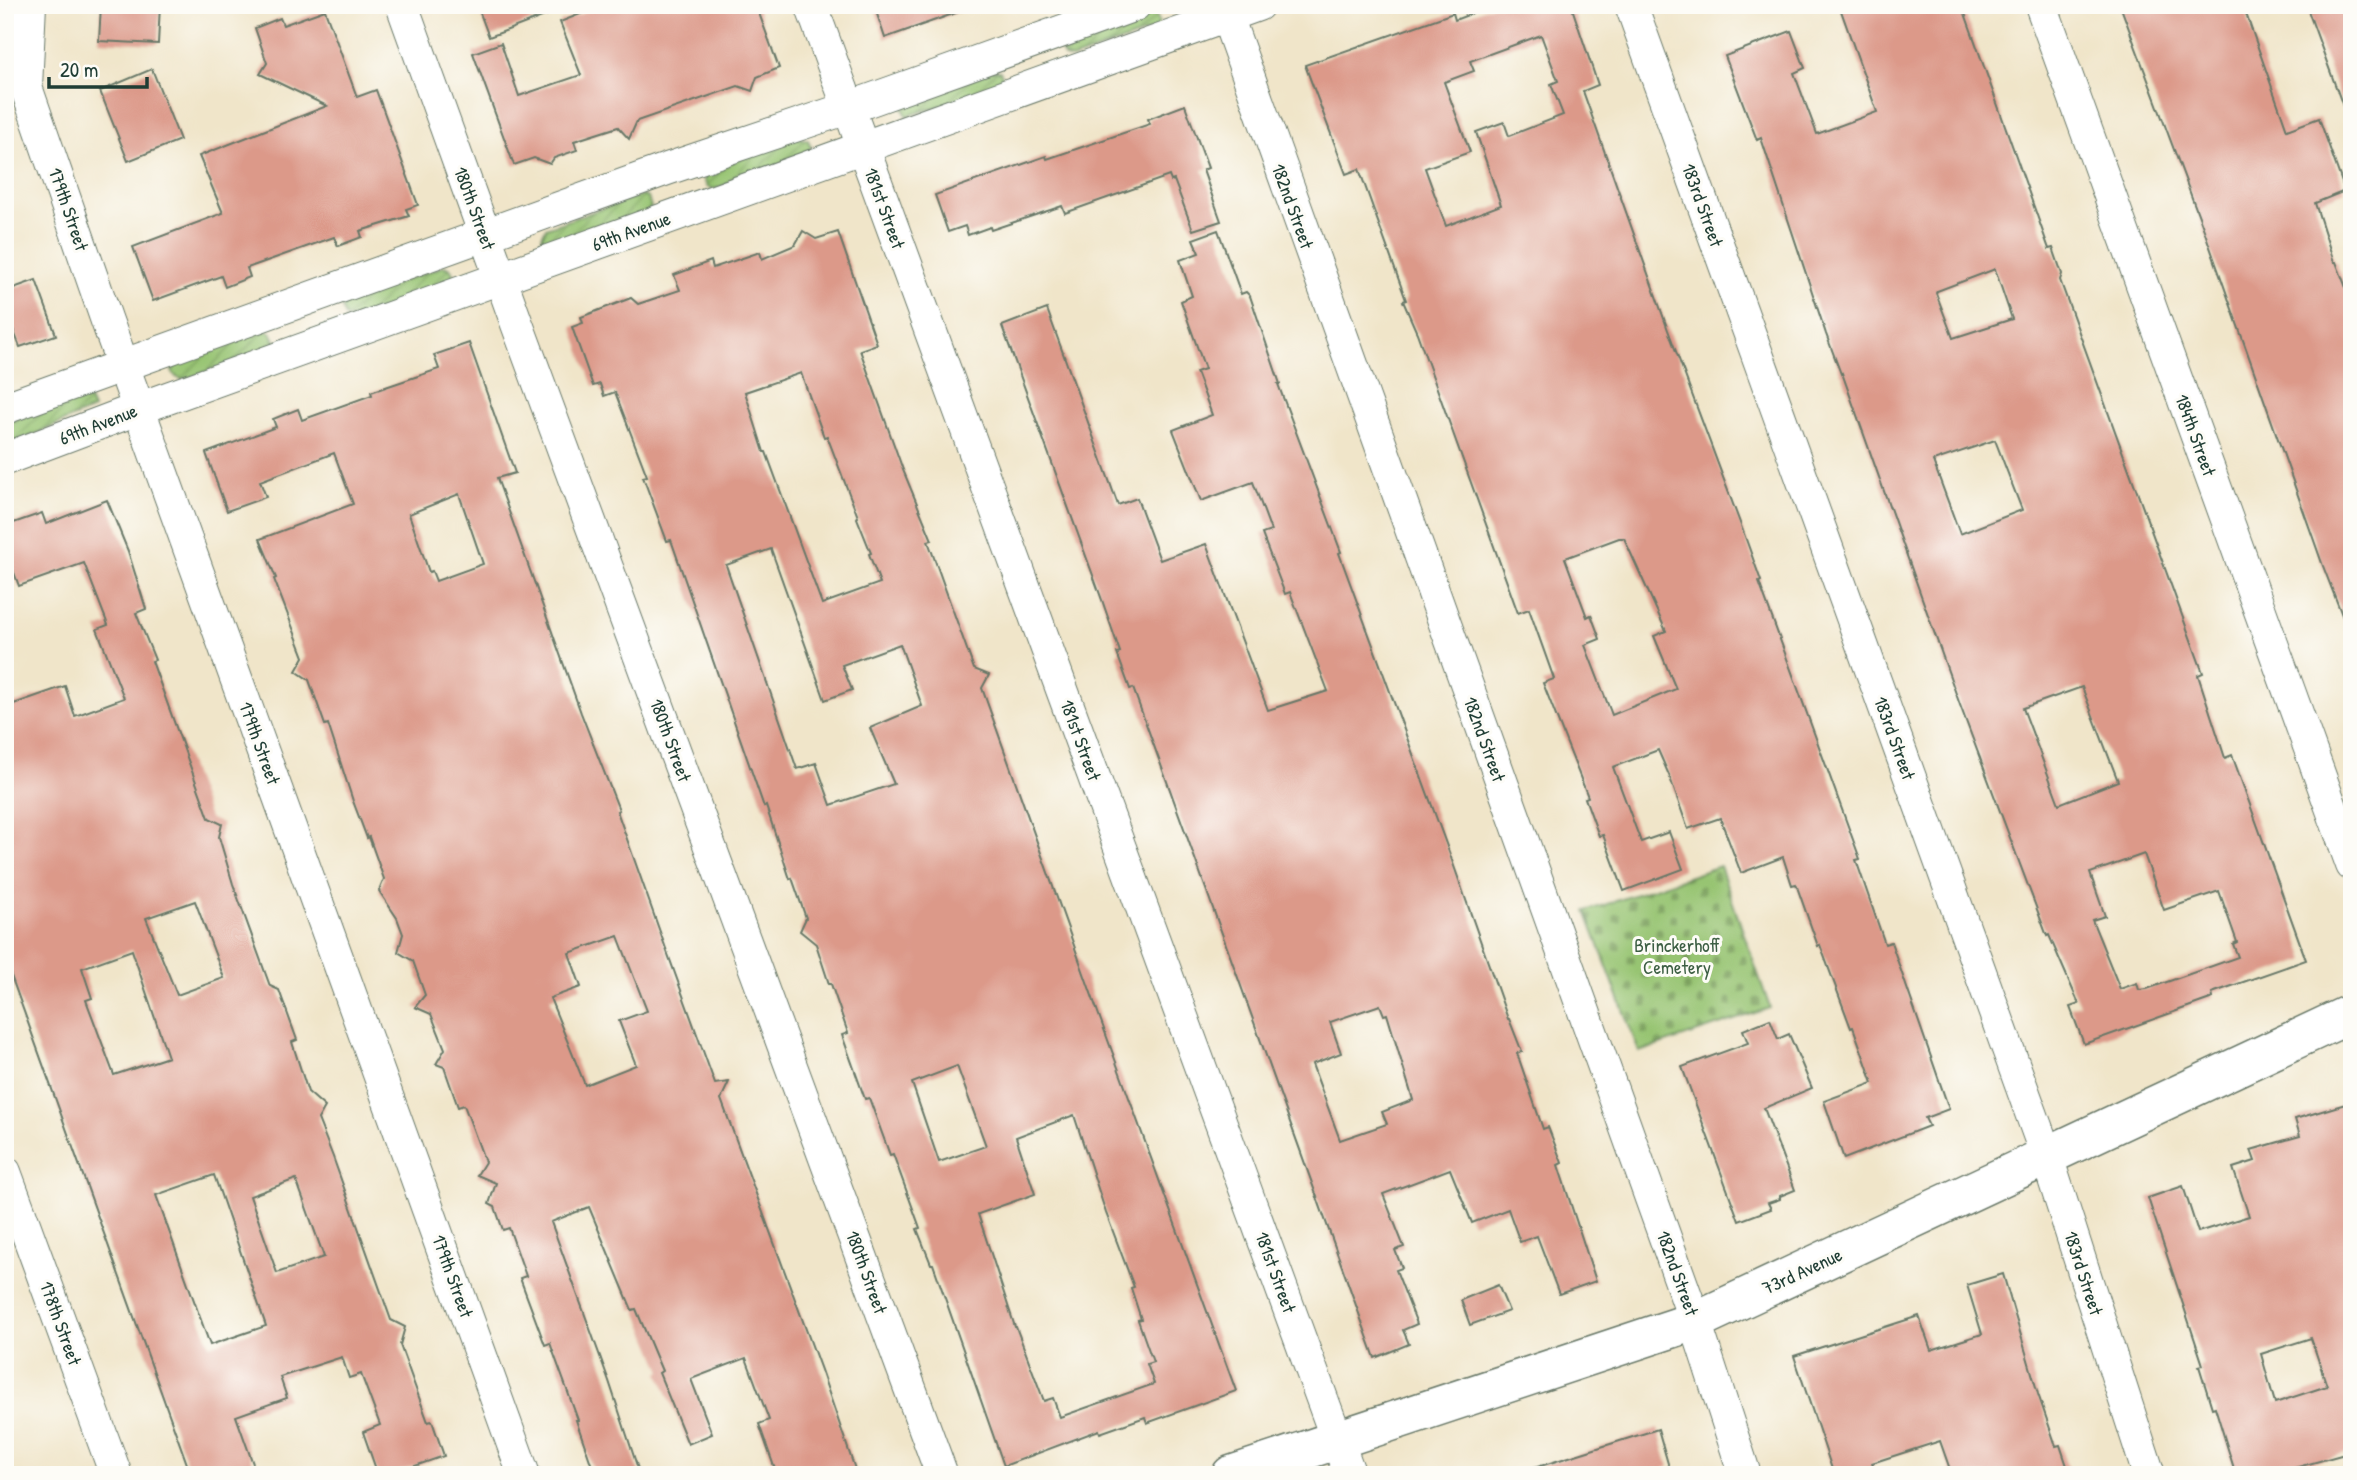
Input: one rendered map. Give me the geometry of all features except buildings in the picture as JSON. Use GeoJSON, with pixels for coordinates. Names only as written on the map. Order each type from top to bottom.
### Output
{"type":"FeatureCollection","features":[{"type":"Feature","properties":{"kind":"street","name":"179th Street"},"geometry":{"type":"LineString","coordinates":[[30,5],[26,87],[524,1475]]}},
{"type":"Feature","properties":{"kind":"street","name":"180th Street"},"geometry":{"type":"LineString","coordinates":[[402,5],[942,1475]]}},
{"type":"Feature","properties":{"kind":"street","name":"181st Street"},"geometry":{"type":"LineString","coordinates":[[811,5],[1344,1458]]}},
{"type":"Feature","properties":{"kind":"street"},"geometry":{"type":"LineString","coordinates":[[5,408],[667,169],[848,108],[1135,5]]}},
{"type":"Feature","properties":{"kind":"street","name":"69th Avenue"},"geometry":{"type":"LineString","coordinates":[[5,459],[1041,82],[1225,11],[1258,5]]}},
{"type":"Feature","properties":{"kind":"street","name":"183rd Street"},"geometry":{"type":"LineString","coordinates":[[1630,5],[2047,1157],[2149,1475]]}},
{"type":"Feature","properties":{"kind":"street","name":"184th Street"},"geometry":{"type":"LineString","coordinates":[[2041,5],[2352,865]]}},
{"type":"Feature","properties":{"kind":"street","name":"182nd Street"},"geometry":{"type":"LineString","coordinates":[[1225,11],[1695,1321],[1745,1475]]}},
{"type":"Feature","properties":{"kind":"street"},"geometry":{"type":"LineString","coordinates":[[1029,43],[1041,82]]}},
{"type":"Feature","properties":{"kind":"street"},"geometry":{"type":"LineString","coordinates":[[667,169],[683,212]]}},
{"type":"Feature","properties":{"kind":"street"},"geometry":{"type":"LineString","coordinates":[[308,298],[324,342]]}},
{"type":"Feature","properties":{"kind":"street","name":"73rd Avenue"},"geometry":{"type":"LineString","coordinates":[[1231,1475],[1344,1458],[1695,1321],[2352,1013]]}},
{"type":"Feature","properties":{"kind":"street","name":"178th Street"},"geometry":{"type":"LineString","coordinates":[[5,1172],[116,1475]]}},
{"type":"Feature","properties":{"kind":"green space"},"geometry":{"type":"Polygon","coordinates":[[[1145,11],[1156,14],[1159,22],[1156,29],[1072,59],[1064,57],[1061,50],[1065,41],[1145,11]]]}},
{"type":"Feature","properties":{"kind":"green space"},"geometry":{"type":"Polygon","coordinates":[[[987,70],[1000,71],[1004,79],[998,88],[907,116],[903,108],[908,100],[987,70]]]}},
{"type":"Feature","properties":{"kind":"green space"},"geometry":{"type":"Polygon","coordinates":[[[796,137],[808,140],[811,147],[807,156],[715,189],[707,187],[704,179],[708,171],[796,137]]]}},
{"type":"Feature","properties":{"kind":"green space"},"geometry":{"type":"Polygon","coordinates":[[[641,195],[648,198],[651,207],[648,215],[551,248],[545,244],[542,236],[546,228],[641,195]]]}},
{"type":"Feature","properties":{"kind":"green space"},"geometry":{"type":"Polygon","coordinates":[[[444,266],[451,269],[454,277],[450,286],[353,319],[345,317],[342,309],[346,301],[444,266]]]}},
{"type":"Feature","properties":{"kind":"green space"},"geometry":{"type":"Polygon","coordinates":[[[262,330],[271,332],[276,342],[271,348],[183,380],[176,377],[172,371],[176,362],[262,330]]]}},
{"type":"Feature","properties":{"kind":"green space"},"geometry":{"type":"Polygon","coordinates":[[[82,396],[89,400],[93,409],[5,447],[5,422],[82,396]]]}},
{"type":"Feature","properties":{"kind":"green space","name":"Brinckerhoff Cemetery"},"geometry":{"type":"Polygon","coordinates":[[[1720,866],[1770,1008],[1639,1052],[1586,911],[1720,866]]]}}]}
